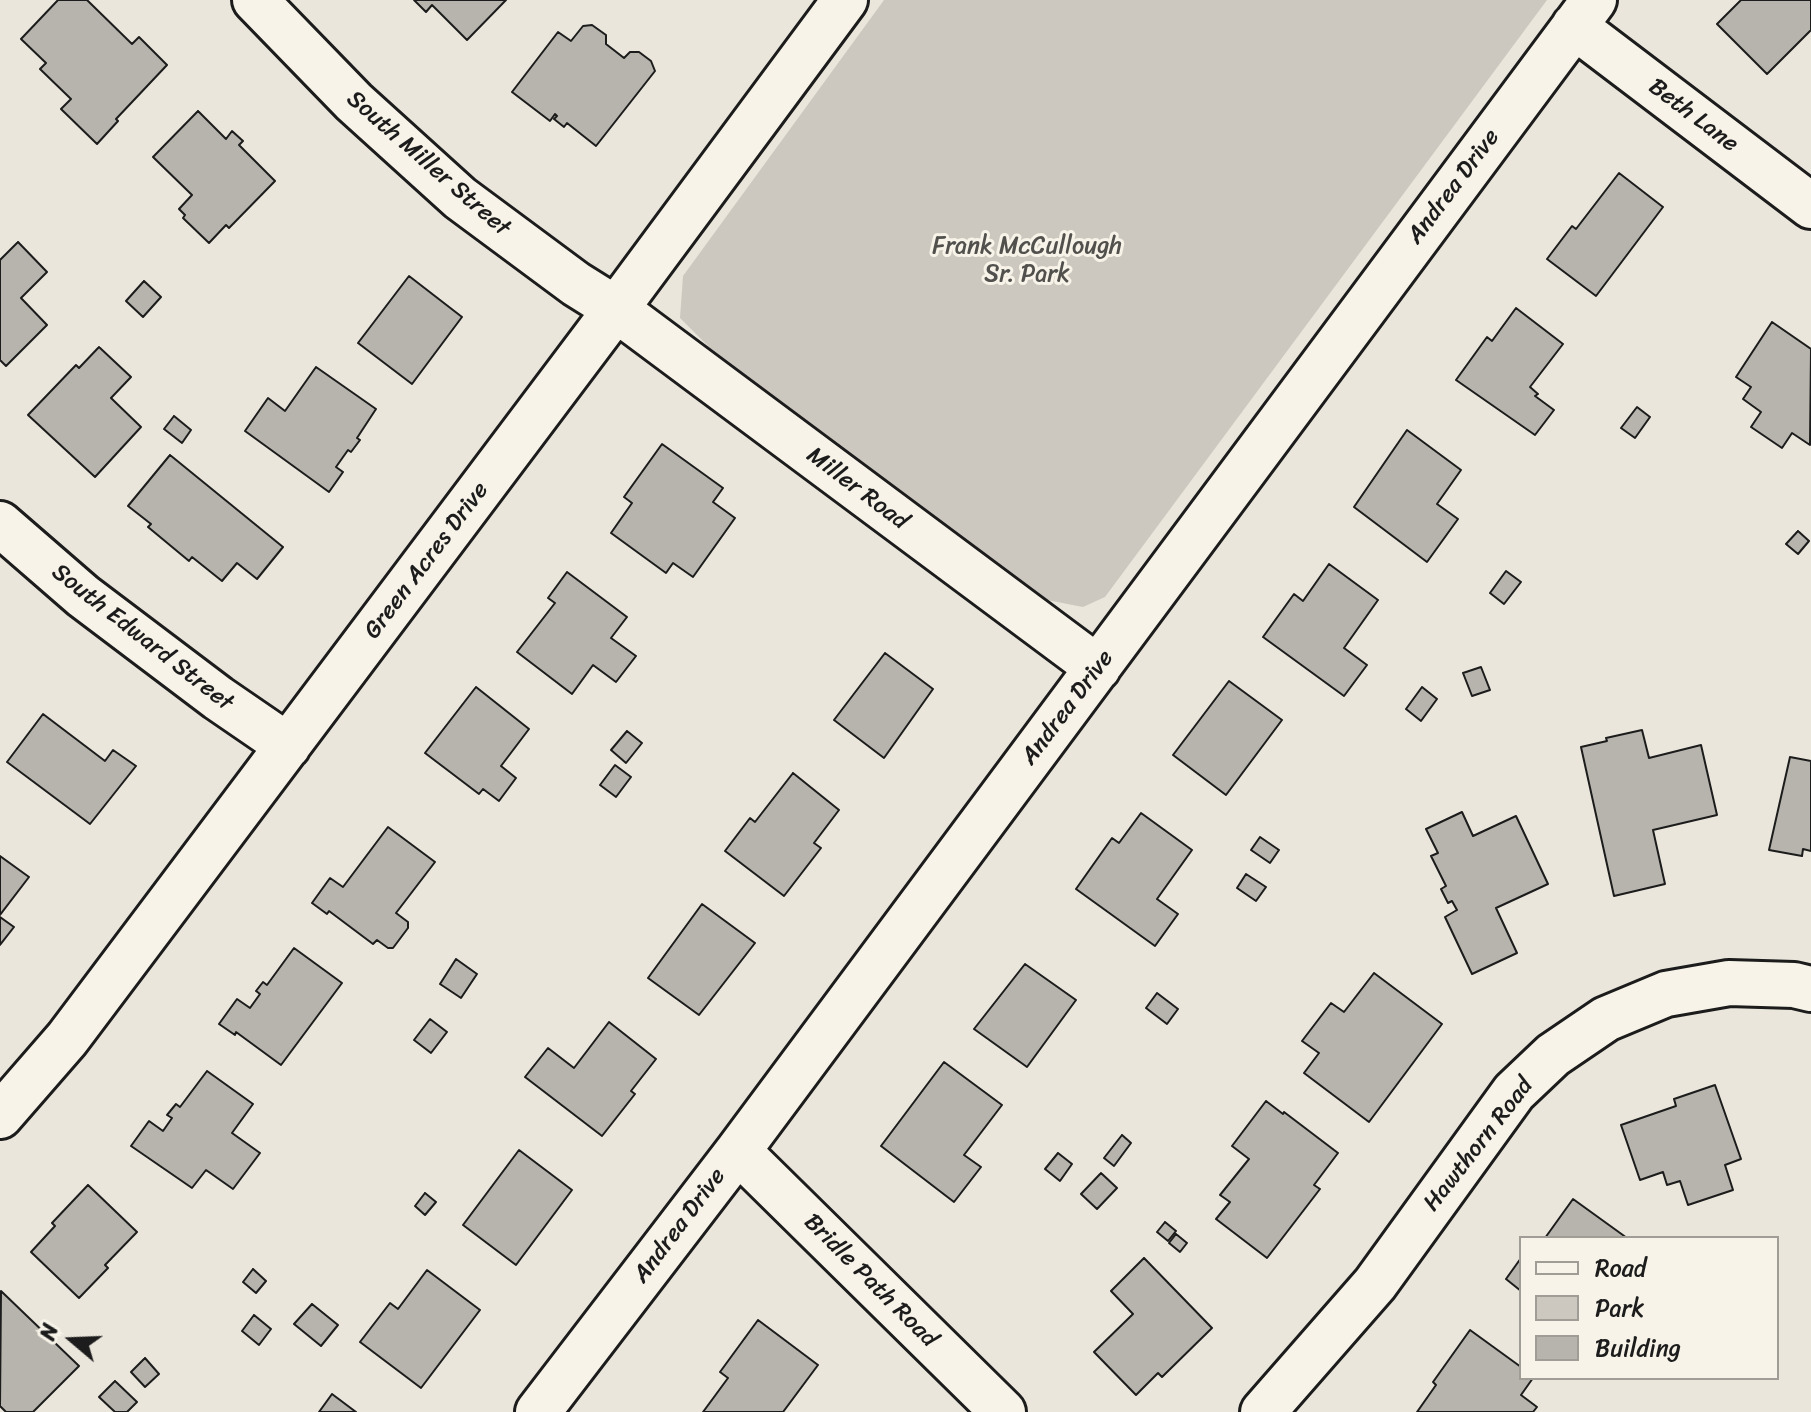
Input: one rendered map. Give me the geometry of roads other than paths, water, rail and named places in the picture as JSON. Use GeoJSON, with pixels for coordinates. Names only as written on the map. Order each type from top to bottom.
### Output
{"type":"FeatureCollection","features":[{"type":"Feature","properties":{"kind":"street","name":"South Miller Street"},"geometry":{"type":"LineString","coordinates":[[255,0],[354,102],[460,198],[576,284],[616,309]]}},
{"type":"Feature","properties":{"kind":"street","name":"Green Acres Drive"},"geometry":{"type":"LineString","coordinates":[[0,1116],[67,1039],[845,0]]}},
{"type":"Feature","properties":{"kind":"street","name":"Beth Lane"},"geometry":{"type":"LineString","coordinates":[[1584,13],[1811,206]]}},
{"type":"Feature","properties":{"kind":"street","name":"Andrea Drive"},"geometry":{"type":"LineString","coordinates":[[538,1412],[738,1151],[1584,13]]}},
{"type":"Feature","properties":{"kind":"street","name":"Miller Road"},"geometry":{"type":"LineString","coordinates":[[616,309],[1098,668]]}},
{"type":"Feature","properties":{"kind":"street","name":"South Edward Street"},"geometry":{"type":"LineString","coordinates":[[0,524],[83,596],[218,698],[288,746]]}},
{"type":"Feature","properties":{"kind":"street","name":"Hawthorn Road"},"geometry":{"type":"LineString","coordinates":[[1263,1412],[1375,1284],[1514,1092],[1553,1055],[1606,1019],[1666,994],[1729,983],[1794,985],[1811,989]]}},
{"type":"Feature","properties":{"kind":"street","name":"Bridle Path Road"},"geometry":{"type":"LineString","coordinates":[[738,1151],[1003,1412]]}},
{"type":"Feature","properties":{"kind":"park label","name":"Frank McCullough Sr. Park"},"geometry":{"type":"Point","coordinates":[1027,261]}}]}
